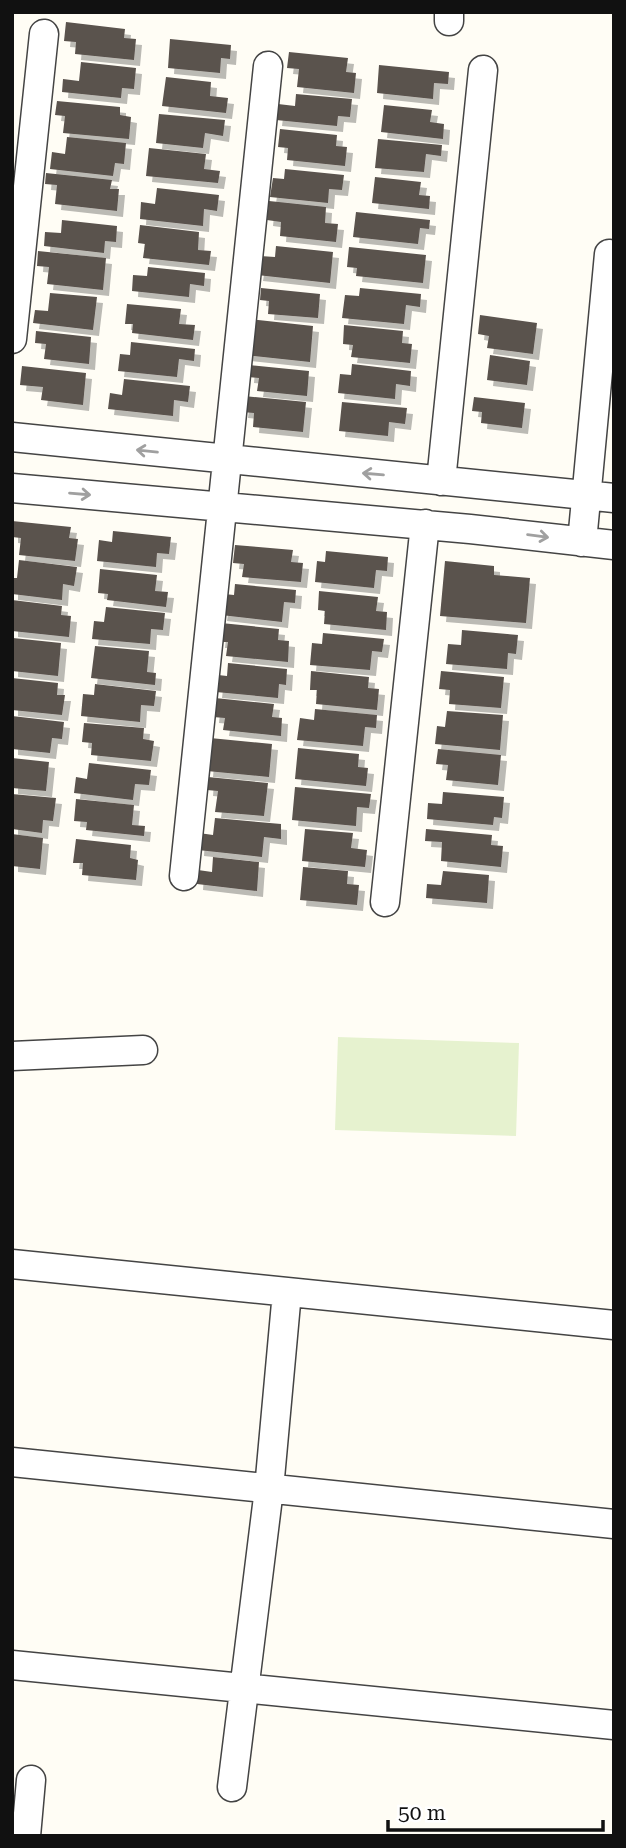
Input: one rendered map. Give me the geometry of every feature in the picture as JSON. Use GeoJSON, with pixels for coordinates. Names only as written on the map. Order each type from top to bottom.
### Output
{"type":"FeatureCollection","features":[{"type":"Feature","properties":{"kind":"street"},"geometry":{"type":"LineString","coordinates":[[12,339],[44,34]]}},
{"type":"Feature","properties":{"kind":"street"},"geometry":{"type":"LineString","coordinates":[[184,876],[268,66]]}},
{"type":"Feature","properties":{"kind":"street"},"geometry":{"type":"LineString","coordinates":[[441,481],[483,70]]}},
{"type":"Feature","properties":{"kind":"street"},"geometry":{"type":"LineString","coordinates":[[582,542],[600,497],[609,254]]}},
{"type":"Feature","properties":{"kind":"street"},"geometry":{"type":"LineString","coordinates":[[12,437],[600,497]]}},
{"type":"Feature","properties":{"kind":"street"},"geometry":{"type":"LineString","coordinates":[[385,902],[415,524],[411,478]]}},
{"type":"Feature","properties":{"kind":"street"},"geometry":{"type":"LineString","coordinates":[[470,528],[476,483]]}},
{"type":"Feature","properties":{"kind":"street"},"geometry":{"type":"LineString","coordinates":[[12,488],[470,528],[614,545]]}},
{"type":"Feature","properties":{"kind":"street"},"geometry":{"type":"LineString","coordinates":[[12,1056],[143,1050]]}},
{"type":"Feature","properties":{"kind":"street"},"geometry":{"type":"LineString","coordinates":[[12,1264],[614,1325]]}},
{"type":"Feature","properties":{"kind":"street"},"geometry":{"type":"LineString","coordinates":[[232,1787],[268,1489],[287,1292]]}},
{"type":"Feature","properties":{"kind":"street"},"geometry":{"type":"LineString","coordinates":[[12,1462],[614,1524]]}},
{"type":"Feature","properties":{"kind":"street"},"geometry":{"type":"LineString","coordinates":[[12,1665],[614,1725]]}},
{"type":"Feature","properties":{"kind":"street"},"geometry":{"type":"LineString","coordinates":[[26,1836],[31,1780]]}},
{"type":"Feature","properties":{"kind":"green space"},"geometry":{"type":"Polygon","coordinates":[[[338,1037],[519,1043],[516,1136],[335,1130],[338,1037]]]}},
{"type":"Feature","properties":{"kind":"building"},"geometry":{"type":"Polygon","coordinates":[[[66,22],[125,29],[124,38],[136,39],[134,60],[75,54],[76,42],[64,41],[66,22]]]}},
{"type":"Feature","properties":{"kind":"building"},"geometry":{"type":"Polygon","coordinates":[[[170,39],[231,45],[230,59],[221,58],[220,73],[168,68],[170,39]]]}},
{"type":"Feature","properties":{"kind":"building"},"geometry":{"type":"Polygon","coordinates":[[[289,52],[348,58],[346,72],[356,73],[354,93],[297,87],[299,69],[287,68],[289,52]]]}},
{"type":"Feature","properties":{"kind":"building"},"geometry":{"type":"Polygon","coordinates":[[[81,62],[136,68],[134,89],[122,88],[121,98],[62,92],[63,79],[79,81],[81,62]]]}},
{"type":"Feature","properties":{"kind":"building"},"geometry":{"type":"Polygon","coordinates":[[[379,65],[449,72],[448,84],[434,83],[433,99],[377,93],[379,65]]]}},
{"type":"Feature","properties":{"kind":"building"},"geometry":{"type":"Polygon","coordinates":[[[166,77],[211,82],[210,96],[228,98],[226,113],[162,106],[166,77]]]}},
{"type":"Feature","properties":{"kind":"building"},"geometry":{"type":"Polygon","coordinates":[[[296,94],[352,99],[350,117],[338,116],[337,126],[276,120],[278,104],[295,106],[296,94]]]}},
{"type":"Feature","properties":{"kind":"building"},"geometry":{"type":"Polygon","coordinates":[[[57,101],[120,107],[120,115],[131,117],[129,139],[63,133],[65,116],[55,115],[57,101]]]}},
{"type":"Feature","properties":{"kind":"building"},"geometry":{"type":"Polygon","coordinates":[[[384,105],[432,110],[430,122],[444,124],[443,139],[381,132],[384,105]]]}},
{"type":"Feature","properties":{"kind":"building"},"geometry":{"type":"Polygon","coordinates":[[[159,114],[225,120],[223,136],[205,133],[203,148],[156,143],[159,114]]]}},
{"type":"Feature","properties":{"kind":"building"},"geometry":{"type":"Polygon","coordinates":[[[280,129],[337,135],[336,146],[347,147],[345,166],[287,160],[288,148],[278,147],[280,129]]]}},
{"type":"Feature","properties":{"kind":"building"},"geometry":{"type":"Polygon","coordinates":[[[67,137],[126,143],[124,164],[115,163],[113,176],[50,169],[52,152],[65,154],[67,137]]]}},
{"type":"Feature","properties":{"kind":"building"},"geometry":{"type":"Polygon","coordinates":[[[378,139],[442,145],[441,156],[426,154],[424,172],[375,168],[378,139]]]}},
{"type":"Feature","properties":{"kind":"building"},"geometry":{"type":"Polygon","coordinates":[[[149,148],[206,154],[204,169],[220,171],[218,183],[146,176],[149,148]]]}},
{"type":"Feature","properties":{"kind":"building"},"geometry":{"type":"Polygon","coordinates":[[[285,169],[344,175],[342,190],[329,189],[328,203],[270,197],[273,178],[284,179],[285,169]]]}},
{"type":"Feature","properties":{"kind":"building"},"geometry":{"type":"Polygon","coordinates":[[[46,173],[112,180],[110,189],[119,189],[117,211],[55,204],[57,185],[45,184],[46,173]]]}},
{"type":"Feature","properties":{"kind":"building"},"geometry":{"type":"Polygon","coordinates":[[[375,177],[421,182],[419,195],[430,196],[429,209],[372,203],[375,177]]]}},
{"type":"Feature","properties":{"kind":"building"},"geometry":{"type":"Polygon","coordinates":[[[157,188],[219,195],[217,211],[204,209],[203,226],[140,219],[141,202],[155,204],[157,188]]]}},
{"type":"Feature","properties":{"kind":"building"},"geometry":{"type":"Polygon","coordinates":[[[269,201],[326,207],[325,223],[338,224],[336,242],[280,236],[281,222],[267,220],[269,201]]]}},
{"type":"Feature","properties":{"kind":"building"},"geometry":{"type":"Polygon","coordinates":[[[356,212],[430,220],[429,229],[420,228],[418,244],[353,237],[356,212]]]}},
{"type":"Feature","properties":{"kind":"building"},"geometry":{"type":"Polygon","coordinates":[[[62,220],[117,226],[116,242],[105,241],[104,253],[44,246],[45,232],[61,233],[62,220]]]}},
{"type":"Feature","properties":{"kind":"building"},"geometry":{"type":"Polygon","coordinates":[[[140,225],[199,232],[198,250],[211,251],[209,265],[143,258],[145,244],[138,243],[140,225]]]}},
{"type":"Feature","properties":{"kind":"building"},"geometry":{"type":"Polygon","coordinates":[[[276,246],[333,252],[330,283],[257,275],[260,256],[275,257],[276,246]]]}},
{"type":"Feature","properties":{"kind":"building"},"geometry":{"type":"Polygon","coordinates":[[[349,247],[426,255],[423,283],[356,276],[357,268],[347,267],[349,247]]]}},
{"type":"Feature","properties":{"kind":"building"},"geometry":{"type":"Polygon","coordinates":[[[38,251],[106,258],[103,290],[47,284],[49,267],[37,266],[38,251]]]}},
{"type":"Feature","properties":{"kind":"building"},"geometry":{"type":"Polygon","coordinates":[[[148,267],[205,273],[204,286],[190,284],[189,297],[132,291],[133,275],[147,276],[148,267]]]}},
{"type":"Feature","properties":{"kind":"building"},"geometry":{"type":"Polygon","coordinates":[[[261,288],[320,294],[318,318],[268,314],[269,301],[260,300],[261,288]]]}},
{"type":"Feature","properties":{"kind":"building"},"geometry":{"type":"Polygon","coordinates":[[[360,288],[421,294],[420,307],[406,305],[404,324],[342,318],[345,295],[359,296],[360,288]]]}},
{"type":"Feature","properties":{"kind":"building"},"geometry":{"type":"Polygon","coordinates":[[[50,293],[97,297],[93,330],[33,323],[35,310],[48,311],[50,293]]]}},
{"type":"Feature","properties":{"kind":"building"},"geometry":{"type":"Polygon","coordinates":[[[127,304],[181,309],[179,324],[195,325],[193,340],[132,333],[133,324],[125,324],[127,304]]]}},
{"type":"Feature","properties":{"kind":"building"},"geometry":{"type":"Polygon","coordinates":[[[480,315],[537,323],[533,354],[487,348],[489,336],[478,334],[480,315]]]}},
{"type":"Feature","properties":{"kind":"building"},"geometry":{"type":"Polygon","coordinates":[[[249,319],[313,326],[310,362],[245,355],[249,319]]]}},
{"type":"Feature","properties":{"kind":"building"},"geometry":{"type":"Polygon","coordinates":[[[344,325],[403,331],[402,343],[412,344],[410,363],[351,357],[353,345],[343,344],[344,325]]]}},
{"type":"Feature","properties":{"kind":"building"},"geometry":{"type":"Polygon","coordinates":[[[36,331],[91,337],[89,364],[44,359],[46,344],[35,343],[36,331]]]}},
{"type":"Feature","properties":{"kind":"building"},"geometry":{"type":"Polygon","coordinates":[[[131,342],[195,349],[194,361],[179,359],[177,377],[118,371],[120,354],[130,355],[131,342]]]}},
{"type":"Feature","properties":{"kind":"building"},"geometry":{"type":"Polygon","coordinates":[[[490,355],[530,361],[527,385],[487,380],[490,355]]]}},
{"type":"Feature","properties":{"kind":"building"},"geometry":{"type":"Polygon","coordinates":[[[352,364],[411,371],[410,386],[396,384],[395,399],[338,393],[340,374],[351,375],[352,364]]]}},
{"type":"Feature","properties":{"kind":"building"},"geometry":{"type":"Polygon","coordinates":[[[249,365],[309,371],[307,396],[257,391],[259,378],[248,377],[249,365]]]}},
{"type":"Feature","properties":{"kind":"building"},"geometry":{"type":"Polygon","coordinates":[[[22,366],[86,373],[83,405],[41,400],[43,387],[20,385],[22,366]]]}},
{"type":"Feature","properties":{"kind":"building"},"geometry":{"type":"Polygon","coordinates":[[[124,379],[190,386],[188,402],[174,400],[173,416],[108,409],[110,393],[122,395],[124,379]]]}},
{"type":"Feature","properties":{"kind":"building"},"geometry":{"type":"Polygon","coordinates":[[[244,396],[306,402],[303,432],[253,427],[254,413],[242,412],[244,396]]]}},
{"type":"Feature","properties":{"kind":"building"},"geometry":{"type":"Polygon","coordinates":[[[474,397],[525,403],[522,428],[481,423],[482,412],[472,411],[474,397]]]}},
{"type":"Feature","properties":{"kind":"building"},"geometry":{"type":"Polygon","coordinates":[[[342,402],[407,408],[405,424],[389,422],[388,436],[339,431],[342,402]]]}},
{"type":"Feature","properties":{"kind":"building"},"geometry":{"type":"Polygon","coordinates":[[[12,521],[71,527],[69,538],[78,539],[75,561],[19,555],[21,538],[12,537],[12,521]]]}},
{"type":"Feature","properties":{"kind":"building"},"geometry":{"type":"Polygon","coordinates":[[[113,531],[171,537],[169,554],[157,553],[156,567],[97,561],[99,540],[112,542],[113,531]]]}},
{"type":"Feature","properties":{"kind":"building"},"geometry":{"type":"Polygon","coordinates":[[[235,545],[293,550],[291,562],[303,563],[301,582],[242,577],[244,564],[233,563],[235,545]]]}},
{"type":"Feature","properties":{"kind":"building"},"geometry":{"type":"Polygon","coordinates":[[[326,551],[388,557],[387,571],[376,570],[374,588],[315,582],[317,561],[325,562],[326,551]]]}},
{"type":"Feature","properties":{"kind":"building"},"geometry":{"type":"Polygon","coordinates":[[[19,560],[77,567],[74,586],[63,584],[62,600],[12,594],[12,578],[17,578],[19,560]]]}},
{"type":"Feature","properties":{"kind":"building"},"geometry":{"type":"Polygon","coordinates":[[[445,561],[494,566],[494,575],[530,578],[526,623],[440,616],[445,561]]]}},
{"type":"Feature","properties":{"kind":"building"},"geometry":{"type":"Polygon","coordinates":[[[100,569],[157,575],[155,591],[168,592],[166,607],[107,600],[108,594],[98,593],[100,569]]]}},
{"type":"Feature","properties":{"kind":"building"},"geometry":{"type":"Polygon","coordinates":[[[235,584],[296,590],[295,603],[284,602],[282,622],[221,615],[224,594],[234,595],[235,584]]]}},
{"type":"Feature","properties":{"kind":"building"},"geometry":{"type":"Polygon","coordinates":[[[319,591],[378,597],[376,611],[387,612],[386,630],[324,624],[325,611],[318,610],[319,591]]]}},
{"type":"Feature","properties":{"kind":"building"},"geometry":{"type":"Polygon","coordinates":[[[12,600],[62,606],[61,615],[71,616],[69,637],[12,631],[12,600]]]}},
{"type":"Feature","properties":{"kind":"building"},"geometry":{"type":"Polygon","coordinates":[[[106,607],[165,613],[163,630],[151,629],[150,644],[92,639],[94,621],[104,622],[106,607]]]}},
{"type":"Feature","properties":{"kind":"building"},"geometry":{"type":"Polygon","coordinates":[[[221,623],[279,629],[278,640],[289,641],[288,662],[226,656],[228,642],[219,642],[221,623]]]}},
{"type":"Feature","properties":{"kind":"building"},"geometry":{"type":"Polygon","coordinates":[[[462,630],[518,635],[516,654],[508,653],[507,669],[446,664],[448,644],[461,645],[462,630]]]}},
{"type":"Feature","properties":{"kind":"building"},"geometry":{"type":"Polygon","coordinates":[[[323,633],[384,639],[382,652],[372,651],[370,670],[310,665],[312,643],[322,644],[323,633]]]}},
{"type":"Feature","properties":{"kind":"building"},"geometry":{"type":"Polygon","coordinates":[[[13,638],[61,643],[58,676],[12,671],[13,638]]]}},
{"type":"Feature","properties":{"kind":"building"},"geometry":{"type":"Polygon","coordinates":[[[95,646],[149,651],[147,672],[156,673],[155,685],[91,678],[95,646]]]}},
{"type":"Feature","properties":{"kind":"building"},"geometry":{"type":"Polygon","coordinates":[[[228,663],[287,669],[286,685],[279,684],[278,698],[216,692],[218,675],[227,676],[228,663]]]}},
{"type":"Feature","properties":{"kind":"building"},"geometry":{"type":"Polygon","coordinates":[[[311,671],[369,677],[368,688],[379,689],[377,710],[316,704],[317,690],[310,690],[311,671]]]}},
{"type":"Feature","properties":{"kind":"building"},"geometry":{"type":"Polygon","coordinates":[[[441,671],[504,677],[501,708],[449,704],[450,690],[439,689],[441,671]]]}},
{"type":"Feature","properties":{"kind":"building"},"geometry":{"type":"Polygon","coordinates":[[[12,678],[58,683],[57,695],[65,695],[62,715],[12,710],[12,678]]]}},
{"type":"Feature","properties":{"kind":"building"},"geometry":{"type":"Polygon","coordinates":[[[95,684],[156,691],[154,706],[141,705],[140,722],[81,716],[83,694],[94,695],[95,684]]]}},
{"type":"Feature","properties":{"kind":"building"},"geometry":{"type":"Polygon","coordinates":[[[215,698],[274,704],[272,717],[282,718],[281,736],[223,730],[225,718],[213,717],[215,698]]]}},
{"type":"Feature","properties":{"kind":"building"},"geometry":{"type":"Polygon","coordinates":[[[315,709],[377,715],[376,728],[365,727],[363,746],[297,740],[300,718],[314,720],[315,709]]]}},
{"type":"Feature","properties":{"kind":"building"},"geometry":{"type":"Polygon","coordinates":[[[447,711],[503,715],[500,750],[435,744],[437,726],[445,727],[447,711]]]}},
{"type":"Feature","properties":{"kind":"building"},"geometry":{"type":"Polygon","coordinates":[[[12,716],[64,722],[62,739],[52,738],[50,753],[12,749],[12,716]]]}},
{"type":"Feature","properties":{"kind":"building"},"geometry":{"type":"Polygon","coordinates":[[[84,723],[144,728],[143,739],[154,741],[151,761],[91,755],[92,743],[82,742],[84,723]]]}},
{"type":"Feature","properties":{"kind":"building"},"geometry":{"type":"Polygon","coordinates":[[[210,738],[272,744],[269,777],[207,771],[210,738]]]}},
{"type":"Feature","properties":{"kind":"building"},"geometry":{"type":"Polygon","coordinates":[[[298,748],[359,754],[358,767],[368,768],[366,786],[295,779],[298,748]]]}},
{"type":"Feature","properties":{"kind":"building"},"geometry":{"type":"Polygon","coordinates":[[[438,749],[501,755],[498,785],[446,780],[448,765],[436,764],[438,749]]]}},
{"type":"Feature","properties":{"kind":"building"},"geometry":{"type":"Polygon","coordinates":[[[12,758],[49,762],[46,791],[12,788],[12,758]]]}},
{"type":"Feature","properties":{"kind":"building"},"geometry":{"type":"Polygon","coordinates":[[[89,763],[151,770],[149,785],[135,784],[133,800],[74,793],[76,777],[87,779],[89,763]]]}},
{"type":"Feature","properties":{"kind":"building"},"geometry":{"type":"Polygon","coordinates":[[[208,777],[268,783],[264,816],[215,812],[218,791],[207,790],[208,777]]]}},
{"type":"Feature","properties":{"kind":"building"},"geometry":{"type":"Polygon","coordinates":[[[295,787],[371,794],[369,808],[357,807],[356,826],[292,820],[295,787]]]}},
{"type":"Feature","properties":{"kind":"building"},"geometry":{"type":"Polygon","coordinates":[[[443,792],[504,797],[502,818],[494,817],[493,825],[427,819],[428,803],[442,804],[443,792]]]}},
{"type":"Feature","properties":{"kind":"building"},"geometry":{"type":"Polygon","coordinates":[[[12,794],[56,798],[53,821],[43,820],[42,833],[12,829],[12,794]]]}},
{"type":"Feature","properties":{"kind":"building"},"geometry":{"type":"Polygon","coordinates":[[[76,799],[134,805],[132,825],[145,826],[144,836],[86,830],[87,822],[74,821],[76,799]]]}},
{"type":"Feature","properties":{"kind":"building"},"geometry":{"type":"Polygon","coordinates":[[[215,818],[281,824],[281,839],[264,837],[262,857],[198,850],[199,833],[213,835],[215,818]]]}},
{"type":"Feature","properties":{"kind":"building"},"geometry":{"type":"Polygon","coordinates":[[[305,829],[353,833],[351,848],[367,850],[365,867],[302,861],[305,829]]]}},
{"type":"Feature","properties":{"kind":"building"},"geometry":{"type":"Polygon","coordinates":[[[426,829],[492,835],[491,845],[503,846],[501,867],[441,861],[442,842],[425,841],[426,829]]]}},
{"type":"Feature","properties":{"kind":"building"},"geometry":{"type":"Polygon","coordinates":[[[12,834],[43,838],[40,869],[12,866],[12,834]]]}},
{"type":"Feature","properties":{"kind":"building"},"geometry":{"type":"Polygon","coordinates":[[[76,839],[131,845],[130,858],[138,860],[136,880],[82,875],[83,863],[73,863],[76,839]]]}},
{"type":"Feature","properties":{"kind":"building"},"geometry":{"type":"Polygon","coordinates":[[[213,857],[259,862],[257,891],[197,884],[198,870],[212,872],[213,857]]]}},
{"type":"Feature","properties":{"kind":"building"},"geometry":{"type":"Polygon","coordinates":[[[303,867],[348,871],[347,884],[359,885],[357,905],[300,900],[303,867]]]}},
{"type":"Feature","properties":{"kind":"building"},"geometry":{"type":"Polygon","coordinates":[[[443,871],[489,875],[487,903],[426,898],[427,884],[441,885],[443,871]]]}}]}
